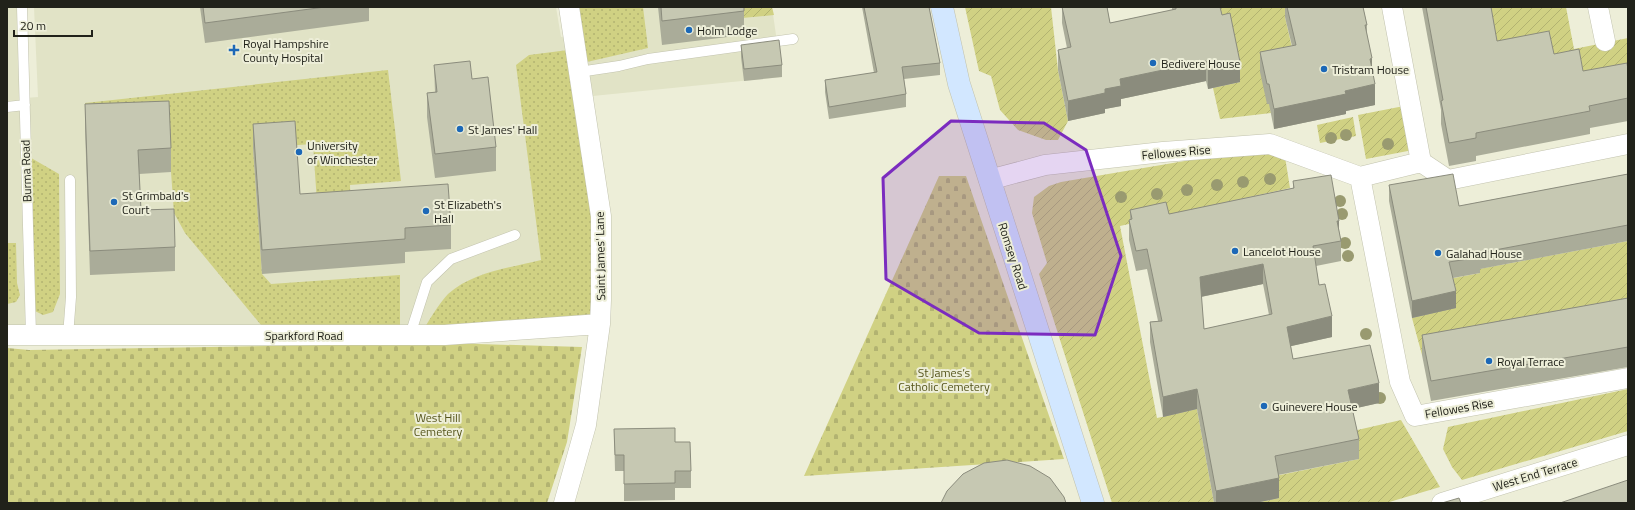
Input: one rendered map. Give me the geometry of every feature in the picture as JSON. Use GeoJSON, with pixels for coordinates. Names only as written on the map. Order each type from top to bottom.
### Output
{"type":"FeatureCollection","features":[{"type":"Feature","properties":{"kind":"main road","name":"Romsey Road"},"geometry":{"type":"LineString","coordinates":[[942,7],[959,84],[1094,503]]}},
{"type":"Feature","properties":{"kind":"street","name":"Saint James' Lane"},"geometry":{"type":"LineString","coordinates":[[564,503],[586,425],[600,324],[601,216],[569,7]]}},
{"type":"Feature","properties":{"kind":"street"},"geometry":{"type":"LineString","coordinates":[[1392,7],[1421,162],[1448,180],[1628,144]]}},
{"type":"Feature","properties":{"kind":"street"},"geometry":{"type":"LineString","coordinates":[[1598,7],[1604,42]]}},
{"type":"Feature","properties":{"kind":"street","name":"Fellowes Rise"},"geometry":{"type":"LineString","coordinates":[[989,180],[1045,165],[1163,152],[1270,144],[1360,177],[1400,382],[1415,416],[1628,378]]}},
{"type":"Feature","properties":{"kind":"street"},"geometry":{"type":"LineString","coordinates":[[1360,177],[1421,162]]}},
{"type":"Feature","properties":{"kind":"street","name":"Sparkford Road"},"geometry":{"type":"LineString","coordinates":[[7,335],[445,335],[600,324]]}},
{"type":"Feature","properties":{"kind":"street","name":"West End Terrace"},"geometry":{"type":"LineString","coordinates":[[1442,503],[1467,499],[1628,445]]}},
{"type":"Feature","properties":{"kind":"lane","name":"Burma Road"},"geometry":{"type":"LineString","coordinates":[[22,7],[32,335]]}},
{"type":"Feature","properties":{"kind":"lane"},"geometry":{"type":"LineString","coordinates":[[580,72],[619,66],[648,59],[793,39]]}},
{"type":"Feature","properties":{"kind":"lane"},"geometry":{"type":"LineString","coordinates":[[7,107],[25,105]]}},
{"type":"Feature","properties":{"kind":"lane"},"geometry":{"type":"LineString","coordinates":[[68,336],[71,297],[70,180]]}},
{"type":"Feature","properties":{"kind":"lane"},"geometry":{"type":"LineString","coordinates":[[410,335],[426,282],[451,260],[515,235]]}},
{"type":"Feature","properties":{"kind":"highlighted area"},"geometry":{"type":"Polygon","coordinates":[[[951,121],[1044,123],[1086,150],[1121,256],[1095,335],[979,333],[886,279],[883,178],[951,121]]]}},
{"type":"Feature","properties":{"kind":"shaded area","name":"University of Winchester"},"geometry":{"type":"Polygon","coordinates":[[[7,7],[22,7],[25,98],[38,97],[34,7],[556,7],[561,37],[574,34],[569,7],[772,7],[782,77],[583,97],[600,324],[7,335],[7,7]]]}},
{"type":"Feature","properties":{"kind":"green space"},"geometry":{"type":"Polygon","coordinates":[[[569,7],[643,7],[648,48],[578,64],[600,324],[420,335],[444,298],[458,287],[480,276],[504,268],[541,260],[516,65],[529,55],[576,49],[569,7]]]}},
{"type":"Feature","properties":{"kind":"green space"},"geometry":{"type":"Polygon","coordinates":[[[741,7],[772,7],[774,15],[742,18],[741,7]]]}},
{"type":"Feature","properties":{"kind":"green space"},"geometry":{"type":"Polygon","coordinates":[[[965,7],[1051,7],[1058,70],[1068,121],[1058,140],[1046,140],[1018,130],[1000,110],[991,76],[979,71],[965,7]]]}},
{"type":"Feature","properties":{"kind":"green space"},"geometry":{"type":"Polygon","coordinates":[[[1216,7],[1290,7],[1285,17],[1296,65],[1270,104],[1271,113],[1220,119],[1213,88],[1240,82],[1216,7]]]}},
{"type":"Feature","properties":{"kind":"green space"},"geometry":{"type":"Polygon","coordinates":[[[1486,7],[1566,7],[1574,49],[1628,38],[1628,93],[1497,64],[1486,7]]]}},
{"type":"Feature","properties":{"kind":"green space"},"geometry":{"type":"Polygon","coordinates":[[[388,70],[401,181],[350,185],[351,215],[318,217],[313,144],[253,148],[262,274],[271,284],[400,275],[400,326],[261,325],[185,233],[174,213],[169,125],[86,109],[85,103],[388,70]]]}},
{"type":"Feature","properties":{"kind":"green space"},"geometry":{"type":"Polygon","coordinates":[[[1404,106],[1413,150],[1366,159],[1358,115],[1404,106]]]}},
{"type":"Feature","properties":{"kind":"green space"},"geometry":{"type":"Polygon","coordinates":[[[1353,117],[1356,136],[1320,143],[1317,125],[1353,117]]]}},
{"type":"Feature","properties":{"kind":"green space"},"geometry":{"type":"Polygon","coordinates":[[[1263,151],[1285,157],[1290,188],[1120,226],[1157,418],[1197,409],[1214,503],[1112,503],[1039,274],[1047,263],[1032,213],[1034,197],[1049,186],[1061,182],[1226,154],[1263,151]]]}},
{"type":"Feature","properties":{"kind":"green space"},"geometry":{"type":"Polygon","coordinates":[[[26,155],[59,174],[60,294],[53,312],[43,315],[31,309],[26,155]]]}},
{"type":"Feature","properties":{"kind":"green space","name":"St James’s Catholic Cemetery"},"geometry":{"type":"Polygon","coordinates":[[[939,176],[966,176],[1064,459],[804,476],[939,176]]]}},
{"type":"Feature","properties":{"kind":"green space"},"geometry":{"type":"Polygon","coordinates":[[[1628,241],[1628,318],[1422,355],[1412,318],[1456,307],[1449,279],[1480,273],[1479,269],[1628,241]]]}},
{"type":"Feature","properties":{"kind":"green space"},"geometry":{"type":"Polygon","coordinates":[[[7,243],[16,243],[17,283],[20,295],[16,302],[7,304],[7,243]]]}},
{"type":"Feature","properties":{"kind":"green space","name":"West Hill Cemetery"},"geometry":{"type":"Polygon","coordinates":[[[444,343],[582,347],[567,442],[547,503],[7,503],[7,348],[29,350],[444,343]]]}},
{"type":"Feature","properties":{"kind":"green space"},"geometry":{"type":"Polygon","coordinates":[[[1628,389],[1628,431],[1462,480],[1452,467],[1443,449],[1448,427],[1628,389]]]}},
{"type":"Feature","properties":{"kind":"green space"},"geometry":{"type":"Polygon","coordinates":[[[1401,420],[1440,487],[1386,503],[1255,503],[1279,498],[1275,476],[1359,459],[1353,431],[1401,420]]]}},
{"type":"Feature","properties":{"kind":"building"},"geometry":{"type":"Polygon","coordinates":[[[203,7],[325,7],[205,23],[203,7]]]}},
{"type":"Feature","properties":{"kind":"building"},"geometry":{"type":"Polygon","coordinates":[[[661,7],[744,7],[744,11],[662,21],[661,7]]]}},
{"type":"Feature","properties":{"kind":"building"},"geometry":{"type":"Polygon","coordinates":[[[864,7],[929,7],[940,63],[902,67],[906,94],[829,107],[825,80],[877,72],[864,7]]]}},
{"type":"Feature","properties":{"kind":"building","name":"Bedivere House"},"geometry":{"type":"Polygon","coordinates":[[[1062,7],[1107,7],[1110,23],[1176,9],[1176,7],[1220,7],[1222,15],[1230,13],[1240,62],[1208,69],[1206,61],[1120,79],[1121,86],[1105,89],[1105,93],[1068,101],[1058,50],[1071,47],[1062,7]]]}},
{"type":"Feature","properties":{"kind":"building","name":"Tristram House"},"geometry":{"type":"Polygon","coordinates":[[[1287,7],[1363,7],[1375,84],[1345,91],[1346,94],[1274,109],[1260,52],[1296,45],[1287,7]]]}},
{"type":"Feature","properties":{"kind":"building"},"geometry":{"type":"Polygon","coordinates":[[[1426,7],[1491,7],[1497,41],[1549,31],[1554,54],[1579,49],[1583,71],[1627,63],[1628,98],[1589,106],[1590,111],[1476,133],[1476,138],[1449,143],[1441,101],[1443,100],[1426,7]]]}},
{"type":"Feature","properties":{"kind":"building"},"geometry":{"type":"Polygon","coordinates":[[[779,40],[782,65],[744,69],[741,45],[779,40]]]}},
{"type":"Feature","properties":{"kind":"building","name":"St James' Hall"},"geometry":{"type":"Polygon","coordinates":[[[470,61],[472,79],[488,77],[496,147],[435,154],[427,93],[437,92],[434,65],[470,61]]]}},
{"type":"Feature","properties":{"kind":"building","name":"St Grimbald's Court"},"geometry":{"type":"Polygon","coordinates":[[[169,101],[171,148],[138,150],[141,210],[174,209],[175,247],[90,251],[85,104],[169,101]]]}},
{"type":"Feature","properties":{"kind":"building","name":"St Elizabeth's Hall"},"geometry":{"type":"Polygon","coordinates":[[[295,121],[300,194],[448,184],[451,225],[405,228],[405,239],[262,250],[253,124],[295,121]]]}},
{"type":"Feature","properties":{"kind":"building"},"geometry":{"type":"Polygon","coordinates":[[[1453,174],[1459,206],[1628,174],[1628,225],[1479,253],[1480,257],[1449,262],[1456,291],[1412,301],[1389,185],[1453,174]]]}},
{"type":"Feature","properties":{"kind":"building"},"geometry":{"type":"Polygon","coordinates":[[[1331,175],[1341,241],[1313,246],[1319,285],[1325,284],[1332,316],[1287,327],[1293,359],[1370,345],[1379,383],[1348,390],[1359,439],[1275,456],[1279,478],[1216,491],[1197,389],[1163,397],[1150,322],[1162,321],[1147,249],[1136,251],[1129,220],[1132,219],[1130,210],[1166,202],[1169,214],[1294,188],[1293,181],[1331,175]],[[1263,264],[1200,277],[1204,329],[1272,314],[1263,264]]]}},
{"type":"Feature","properties":{"kind":"building"},"geometry":{"type":"Polygon","coordinates":[[[1628,298],[1628,347],[1431,381],[1422,335],[1628,298]]]}},
{"type":"Feature","properties":{"kind":"building"},"geometry":{"type":"Polygon","coordinates":[[[675,428],[675,442],[690,442],[691,471],[675,471],[675,483],[624,484],[624,455],[615,455],[614,429],[675,428]]]}},
{"type":"Feature","properties":{"kind":"building"},"geometry":{"type":"Polygon","coordinates":[[[1007,460],[1030,466],[1050,478],[1064,497],[1066,503],[941,503],[947,491],[963,474],[984,463],[1007,460]]]}},
{"type":"Feature","properties":{"kind":"building"},"geometry":{"type":"Polygon","coordinates":[[[1628,480],[1628,503],[1560,503],[1628,480]]]}},
{"type":"Feature","properties":{"kind":"building"},"geometry":{"type":"Polygon","coordinates":[[[1459,498],[1461,503],[1442,503],[1459,498]]]}},
{"type":"Feature","properties":{"kind":"place","name":"Holm Lodge"},"geometry":{"type":"Point","coordinates":[689,30]}},
{"type":"Feature","properties":{"kind":"place","name":"Royal Hampshire County Hospital"},"geometry":{"type":"Point","coordinates":[234,50]}},
{"type":"Feature","properties":{"kind":"place","name":"Bedivere House"},"geometry":{"type":"Point","coordinates":[1153,63]}},
{"type":"Feature","properties":{"kind":"place","name":"Tristram House"},"geometry":{"type":"Point","coordinates":[1324,69]}},
{"type":"Feature","properties":{"kind":"place","name":"St James' Hall"},"geometry":{"type":"Point","coordinates":[460,129]}},
{"type":"Feature","properties":{"kind":"place","name":"University of Winchester"},"geometry":{"type":"Point","coordinates":[299,152]}},
{"type":"Feature","properties":{"kind":"place","name":"St Grimbald's Court"},"geometry":{"type":"Point","coordinates":[114,202]}},
{"type":"Feature","properties":{"kind":"place","name":"St Elizabeth's Hall"},"geometry":{"type":"Point","coordinates":[426,211]}},
{"type":"Feature","properties":{"kind":"place","name":"Lancelot House"},"geometry":{"type":"Point","coordinates":[1235,251]}},
{"type":"Feature","properties":{"kind":"place","name":"Galahad House"},"geometry":{"type":"Point","coordinates":[1438,253]}},
{"type":"Feature","properties":{"kind":"place","name":"Royal Terrace"},"geometry":{"type":"Point","coordinates":[1489,361]}},
{"type":"Feature","properties":{"kind":"place","name":"Guinevere House"},"geometry":{"type":"Point","coordinates":[1264,406]}}]}
